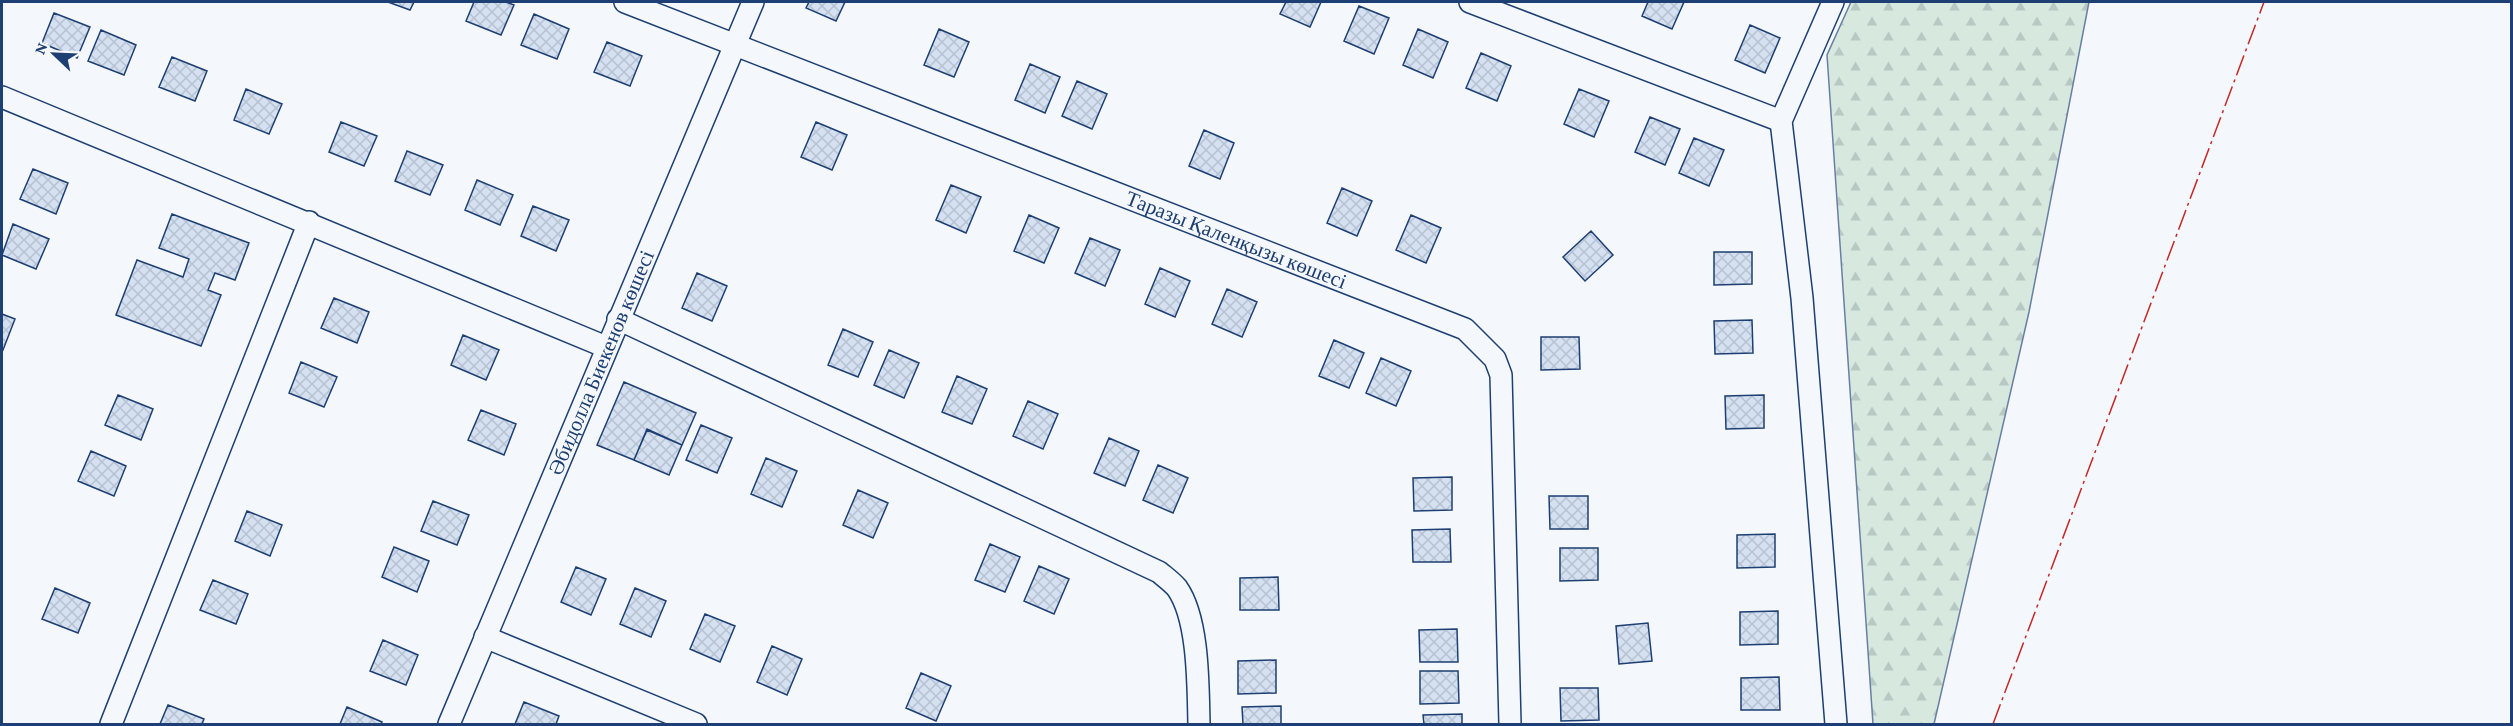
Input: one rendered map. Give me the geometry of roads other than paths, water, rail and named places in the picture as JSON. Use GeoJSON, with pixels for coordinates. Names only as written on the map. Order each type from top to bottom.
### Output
{"type":"FeatureCollection","features":[{"type":"Feature","properties":{"kind":"street","name":"Таразы Қаленқызы көшесі"},"geometry":{"type":"LineString","coordinates":[[625,2],[1465,329],[1482,343],[1495,359],[1501,375],[1510,724]]}},
{"type":"Feature","properties":{"kind":"street","name":"Әбидолла Биекенов көшесі"},"geometry":{"type":"LineString","coordinates":[[449,724],[753,2]]}},
{"type":"Feature","properties":{"kind":"street"},"geometry":{"type":"LineString","coordinates":[[1470,2],[1781,121]]}},
{"type":"Feature","properties":{"kind":"street"},"geometry":{"type":"LineString","coordinates":[[1833,2],[1781,121],[1802,298],[1836,724]]}},
{"type":"Feature","properties":{"kind":"street"},"geometry":{"type":"LineString","coordinates":[[2,97],[309,222],[606,347]]}},
{"type":"Feature","properties":{"kind":"street"},"geometry":{"type":"LineString","coordinates":[[111,724],[309,222]]}},
{"type":"Feature","properties":{"kind":"street"},"geometry":{"type":"LineString","coordinates":[[618,319],[1159,572],[1176,587],[1186,608],[1193,637],[1199,724]]}},
{"type":"Feature","properties":{"kind":"street"},"geometry":{"type":"LineString","coordinates":[[485,637],[696,724]]}}]}
